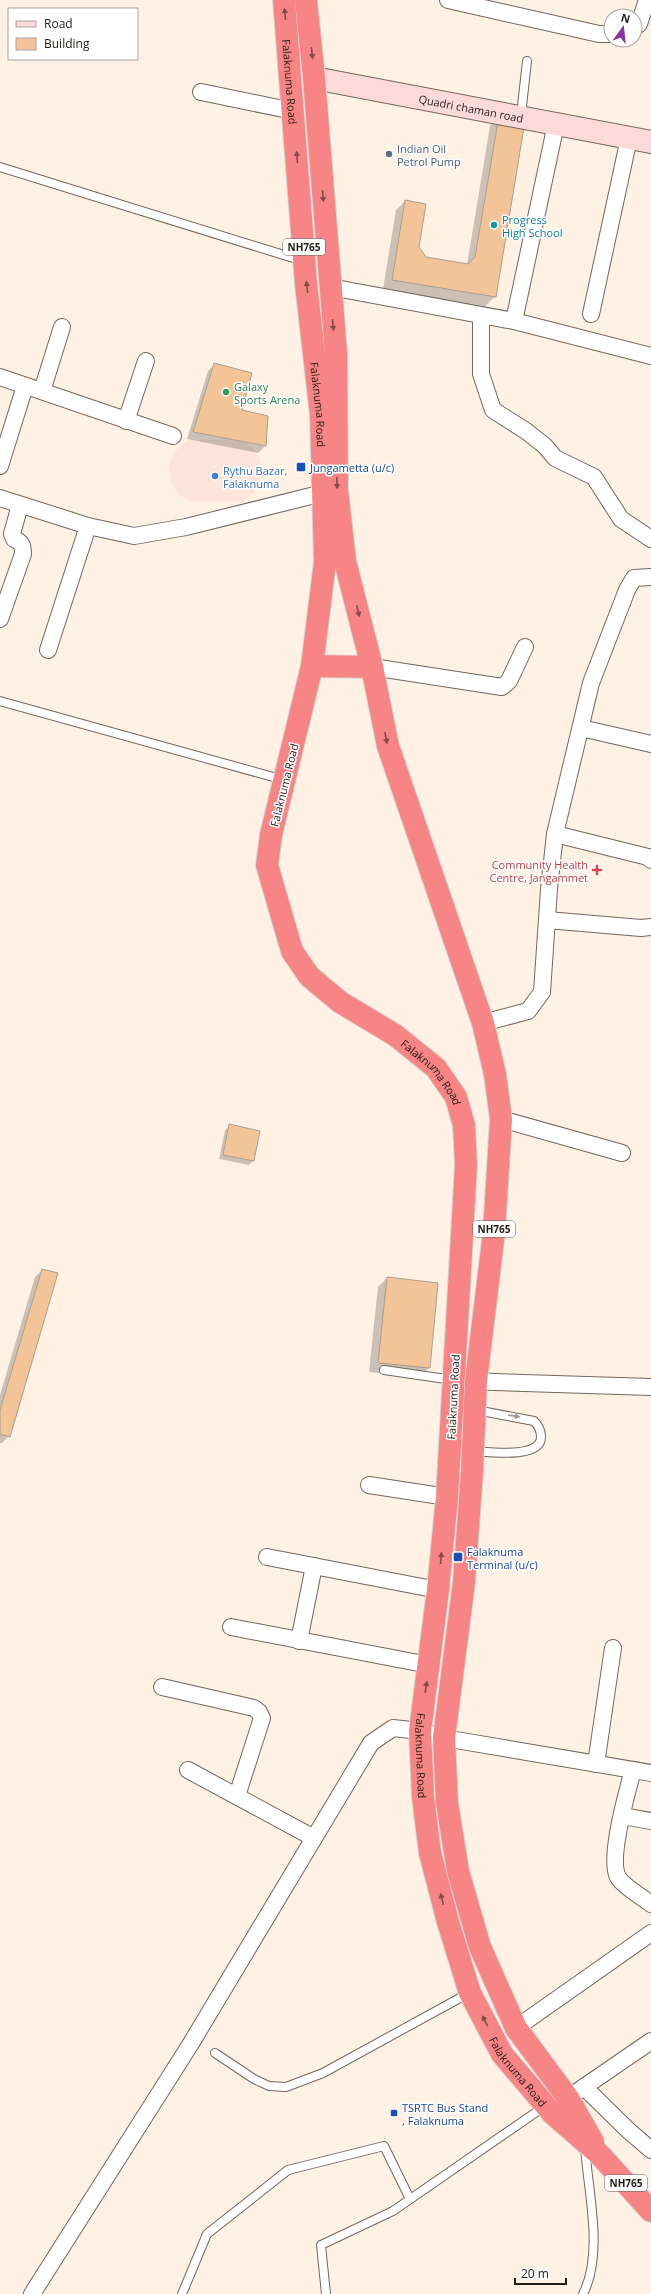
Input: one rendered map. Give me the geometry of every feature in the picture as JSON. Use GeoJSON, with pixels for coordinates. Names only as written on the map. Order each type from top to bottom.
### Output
{"type":"FeatureCollection","features":[{"type":"Feature","properties":{"kind":"highway","name":"Falaknuma Road"},"geometry":{"type":"LineString","coordinates":[[284,0],[305,262],[321,416],[325,562],[312,666],[271,835],[267,865],[292,951],[309,976],[340,1002],[395,1035],[436,1068],[456,1097],[464,1125],[466,1165],[446,1497],[438,1590],[420,1731],[423,1797],[430,1853],[448,1922],[470,1993],[502,2054],[546,2106],[593,2149],[651,2211]]}},
{"type":"Feature","properties":{"kind":"highway","name":"Falaknuma Road"},"geometry":{"type":"LineString","coordinates":[[306,0],[314,78],[336,353],[338,490],[345,561],[372,667],[388,746],[483,1023],[495,1074],[501,1119],[494,1232],[476,1381],[464,1582],[444,1738],[450,1818],[458,1871],[480,1947],[516,2028],[576,2092],[593,2149]]}},
{"type":"Feature","properties":{"kind":"highway"},"geometry":{"type":"LineString","coordinates":[[312,666],[372,667]]}},
{"type":"Feature","properties":{"kind":"highway"},"geometry":{"type":"LineString","coordinates":[[448,1922],[470,1915]]}},
{"type":"Feature","properties":{"kind":"street"},"geometry":{"type":"LineString","coordinates":[[448,0],[603,34]]}},
{"type":"Feature","properties":{"kind":"street"},"geometry":{"type":"LineString","coordinates":[[643,14],[647,0]]}},
{"type":"Feature","properties":{"kind":"street","name":"Quadri chaman road"},"geometry":{"type":"LineString","coordinates":[[291,78],[314,78],[520,111],[556,124],[651,142]]}},
{"type":"Feature","properties":{"kind":"street"},"geometry":{"type":"LineString","coordinates":[[201,92],[293,111]]}},
{"type":"Feature","properties":{"kind":"street"},"geometry":{"type":"LineString","coordinates":[[514,321],[556,124]]}},
{"type":"Feature","properties":{"kind":"street"},"geometry":{"type":"LineString","coordinates":[[591,314],[629,138]]}},
{"type":"Feature","properties":{"kind":"street"},"geometry":{"type":"LineString","coordinates":[[330,287],[514,321],[651,356]]}},
{"type":"Feature","properties":{"kind":"street"},"geometry":{"type":"LineString","coordinates":[[481,316],[481,374],[493,410],[526,431],[545,446],[555,458],[594,477],[621,519],[651,539]]}},
{"type":"Feature","properties":{"kind":"street"},"geometry":{"type":"LineString","coordinates":[[42,391],[62,327]]}},
{"type":"Feature","properties":{"kind":"street"},"geometry":{"type":"LineString","coordinates":[[126,421],[146,361]]}},
{"type":"Feature","properties":{"kind":"street"},"geometry":{"type":"LineString","coordinates":[[0,377],[173,436]]}},
{"type":"Feature","properties":{"kind":"street"},"geometry":{"type":"LineString","coordinates":[[0,466],[25,386]]}},
{"type":"Feature","properties":{"kind":"street"},"geometry":{"type":"LineString","coordinates":[[0,498],[88,526],[134,536],[186,527],[323,493]]}},
{"type":"Feature","properties":{"kind":"street"},"geometry":{"type":"LineString","coordinates":[[0,619],[23,554],[23,547],[20,542],[14,539],[12,534],[20,505]]}},
{"type":"Feature","properties":{"kind":"street"},"geometry":{"type":"LineString","coordinates":[[48,650],[88,526]]}},
{"type":"Feature","properties":{"kind":"street"},"geometry":{"type":"LineString","coordinates":[[483,1023],[528,1011],[534,1005],[542,992],[555,834],[591,683],[627,590],[634,578],[651,577]]}},
{"type":"Feature","properties":{"kind":"street"},"geometry":{"type":"LineString","coordinates":[[372,667],[502,687],[510,681],[525,647]]}},
{"type":"Feature","properties":{"kind":"street"},"geometry":{"type":"LineString","coordinates":[[581,728],[651,744]]}},
{"type":"Feature","properties":{"kind":"street"},"geometry":{"type":"LineString","coordinates":[[555,834],[651,860]]}},
{"type":"Feature","properties":{"kind":"street"},"geometry":{"type":"LineString","coordinates":[[547,920],[641,928],[651,927]]}},
{"type":"Feature","properties":{"kind":"street"},"geometry":{"type":"LineString","coordinates":[[501,1119],[622,1153]]}},
{"type":"Feature","properties":{"kind":"street"},"geometry":{"type":"LineString","coordinates":[[454,1380],[651,1387]]}},
{"type":"Feature","properties":{"kind":"street"},"geometry":{"type":"LineString","coordinates":[[369,1484],[446,1497]]}},
{"type":"Feature","properties":{"kind":"street"},"geometry":{"type":"LineString","coordinates":[[267,1558],[438,1590]]}},
{"type":"Feature","properties":{"kind":"street"},"geometry":{"type":"LineString","coordinates":[[298,1641],[314,1566]]}},
{"type":"Feature","properties":{"kind":"street"},"geometry":{"type":"LineString","coordinates":[[231,1627],[429,1665]]}},
{"type":"Feature","properties":{"kind":"street"},"geometry":{"type":"LineString","coordinates":[[596,1764],[613,1648]]}},
{"type":"Feature","properties":{"kind":"street"},"geometry":{"type":"LineString","coordinates":[[162,1687],[254,1708],[259,1712],[262,1718],[237,1796]]}},
{"type":"Feature","properties":{"kind":"street"},"geometry":{"type":"LineString","coordinates":[[32,2294],[186,2051],[371,1743],[393,1728],[420,1731],[444,1738],[651,1773]]}},
{"type":"Feature","properties":{"kind":"street"},"geometry":{"type":"LineString","coordinates":[[188,1770],[314,1838]]}},
{"type":"Feature","properties":{"kind":"street"},"geometry":{"type":"LineString","coordinates":[[632,1770],[614,1863],[618,1877],[651,1904]]}},
{"type":"Feature","properties":{"kind":"street"},"geometry":{"type":"LineString","coordinates":[[622,1816],[651,1821]]}},
{"type":"Feature","properties":{"kind":"street"},"geometry":{"type":"LineString","coordinates":[[516,2028],[651,1933]]}},
{"type":"Feature","properties":{"kind":"street"},"geometry":{"type":"LineString","coordinates":[[651,2041],[576,2092],[629,2131],[651,2150]]}},
{"type":"Feature","properties":{"kind":"lane"},"geometry":{"type":"LineString","coordinates":[[520,111],[526,61]]}},
{"type":"Feature","properties":{"kind":"lane"},"geometry":{"type":"LineString","coordinates":[[0,167],[305,262]]}},
{"type":"Feature","properties":{"kind":"lane"},"geometry":{"type":"LineString","coordinates":[[0,701],[285,781]]}},
{"type":"Feature","properties":{"kind":"lane"},"geometry":{"type":"LineString","coordinates":[[384,1370],[454,1380]]}},
{"type":"Feature","properties":{"kind":"lane"},"geometry":{"type":"LineString","coordinates":[[473,1451],[529,1451],[537,1447],[541,1440],[539,1426],[534,1421],[526,1418],[475,1410]]}},
{"type":"Feature","properties":{"kind":"lane"},"geometry":{"type":"LineString","coordinates":[[215,2053],[254,2079],[269,2086],[286,2088],[323,2073],[470,1993]]}},
{"type":"Feature","properties":{"kind":"lane"},"geometry":{"type":"LineString","coordinates":[[326,2294],[321,2245],[393,2211],[546,2106]]}},
{"type":"Feature","properties":{"kind":"lane"},"geometry":{"type":"LineString","coordinates":[[182,2294],[207,2234],[288,2170],[384,2146],[410,2200]]}},
{"type":"Feature","properties":{"kind":"lane"},"geometry":{"type":"LineString","coordinates":[[583,2294],[590,2282],[595,2240],[588,2185],[593,2149]]}},
{"type":"Feature","properties":{"kind":"shaded area","name":"Rythu Bazar, Falaknuma"},"geometry":{"type":"Polygon","coordinates":[[[188,440],[241,440],[252,447],[259,458],[262,471],[259,483],[252,494],[242,502],[193,502],[179,495],[171,481],[169,465],[176,450],[188,440]]]}},
{"type":"Feature","properties":{"kind":"building","name":"Progress High School"},"geometry":{"type":"Polygon","coordinates":[[[499,116],[525,121],[496,297],[392,280],[405,200],[426,204],[419,247],[426,257],[468,264],[475,257],[499,116]]]}},
{"type":"Feature","properties":{"kind":"building","name":"Galaxy Sports Arena"},"geometry":{"type":"Polygon","coordinates":[[[214,363],[252,373],[242,410],[268,416],[266,446],[193,432],[214,363]]]}},
{"type":"Feature","properties":{"kind":"building"},"geometry":{"type":"Polygon","coordinates":[[[229,1124],[260,1131],[254,1161],[223,1155],[229,1124]]]}},
{"type":"Feature","properties":{"kind":"building"},"geometry":{"type":"Polygon","coordinates":[[[42,1269],[58,1273],[10,1437],[0,1434],[0,1410],[42,1269]]]}},
{"type":"Feature","properties":{"kind":"building"},"geometry":{"type":"Polygon","coordinates":[[[387,1277],[438,1283],[430,1368],[378,1363],[387,1277]]]}},
{"type":"Feature","properties":{"kind":"place","name":"Indian Oil Petrol Pump"},"geometry":{"type":"Point","coordinates":[389,154]}},
{"type":"Feature","properties":{"kind":"place","name":"Progress High School"},"geometry":{"type":"Point","coordinates":[494,225]}},
{"type":"Feature","properties":{"kind":"place","name":"Galaxy Sports Arena"},"geometry":{"type":"Point","coordinates":[226,392]}},
{"type":"Feature","properties":{"kind":"place","name":"Jungametta (u/c)"},"geometry":{"type":"Point","coordinates":[301,467]}},
{"type":"Feature","properties":{"kind":"place","name":"Rythu Bazar, Falaknuma"},"geometry":{"type":"Point","coordinates":[215,476]}},
{"type":"Feature","properties":{"kind":"place","name":"Community Health Centre, Jangammet"},"geometry":{"type":"Point","coordinates":[597,870]}},
{"type":"Feature","properties":{"kind":"place","name":"Falaknuma Terminal (u/c)"},"geometry":{"type":"Point","coordinates":[458,1557]}},
{"type":"Feature","properties":{"kind":"place","name":"TSRTC Bus Stand , Falaknuma"},"geometry":{"type":"Point","coordinates":[394,2113]}}]}
